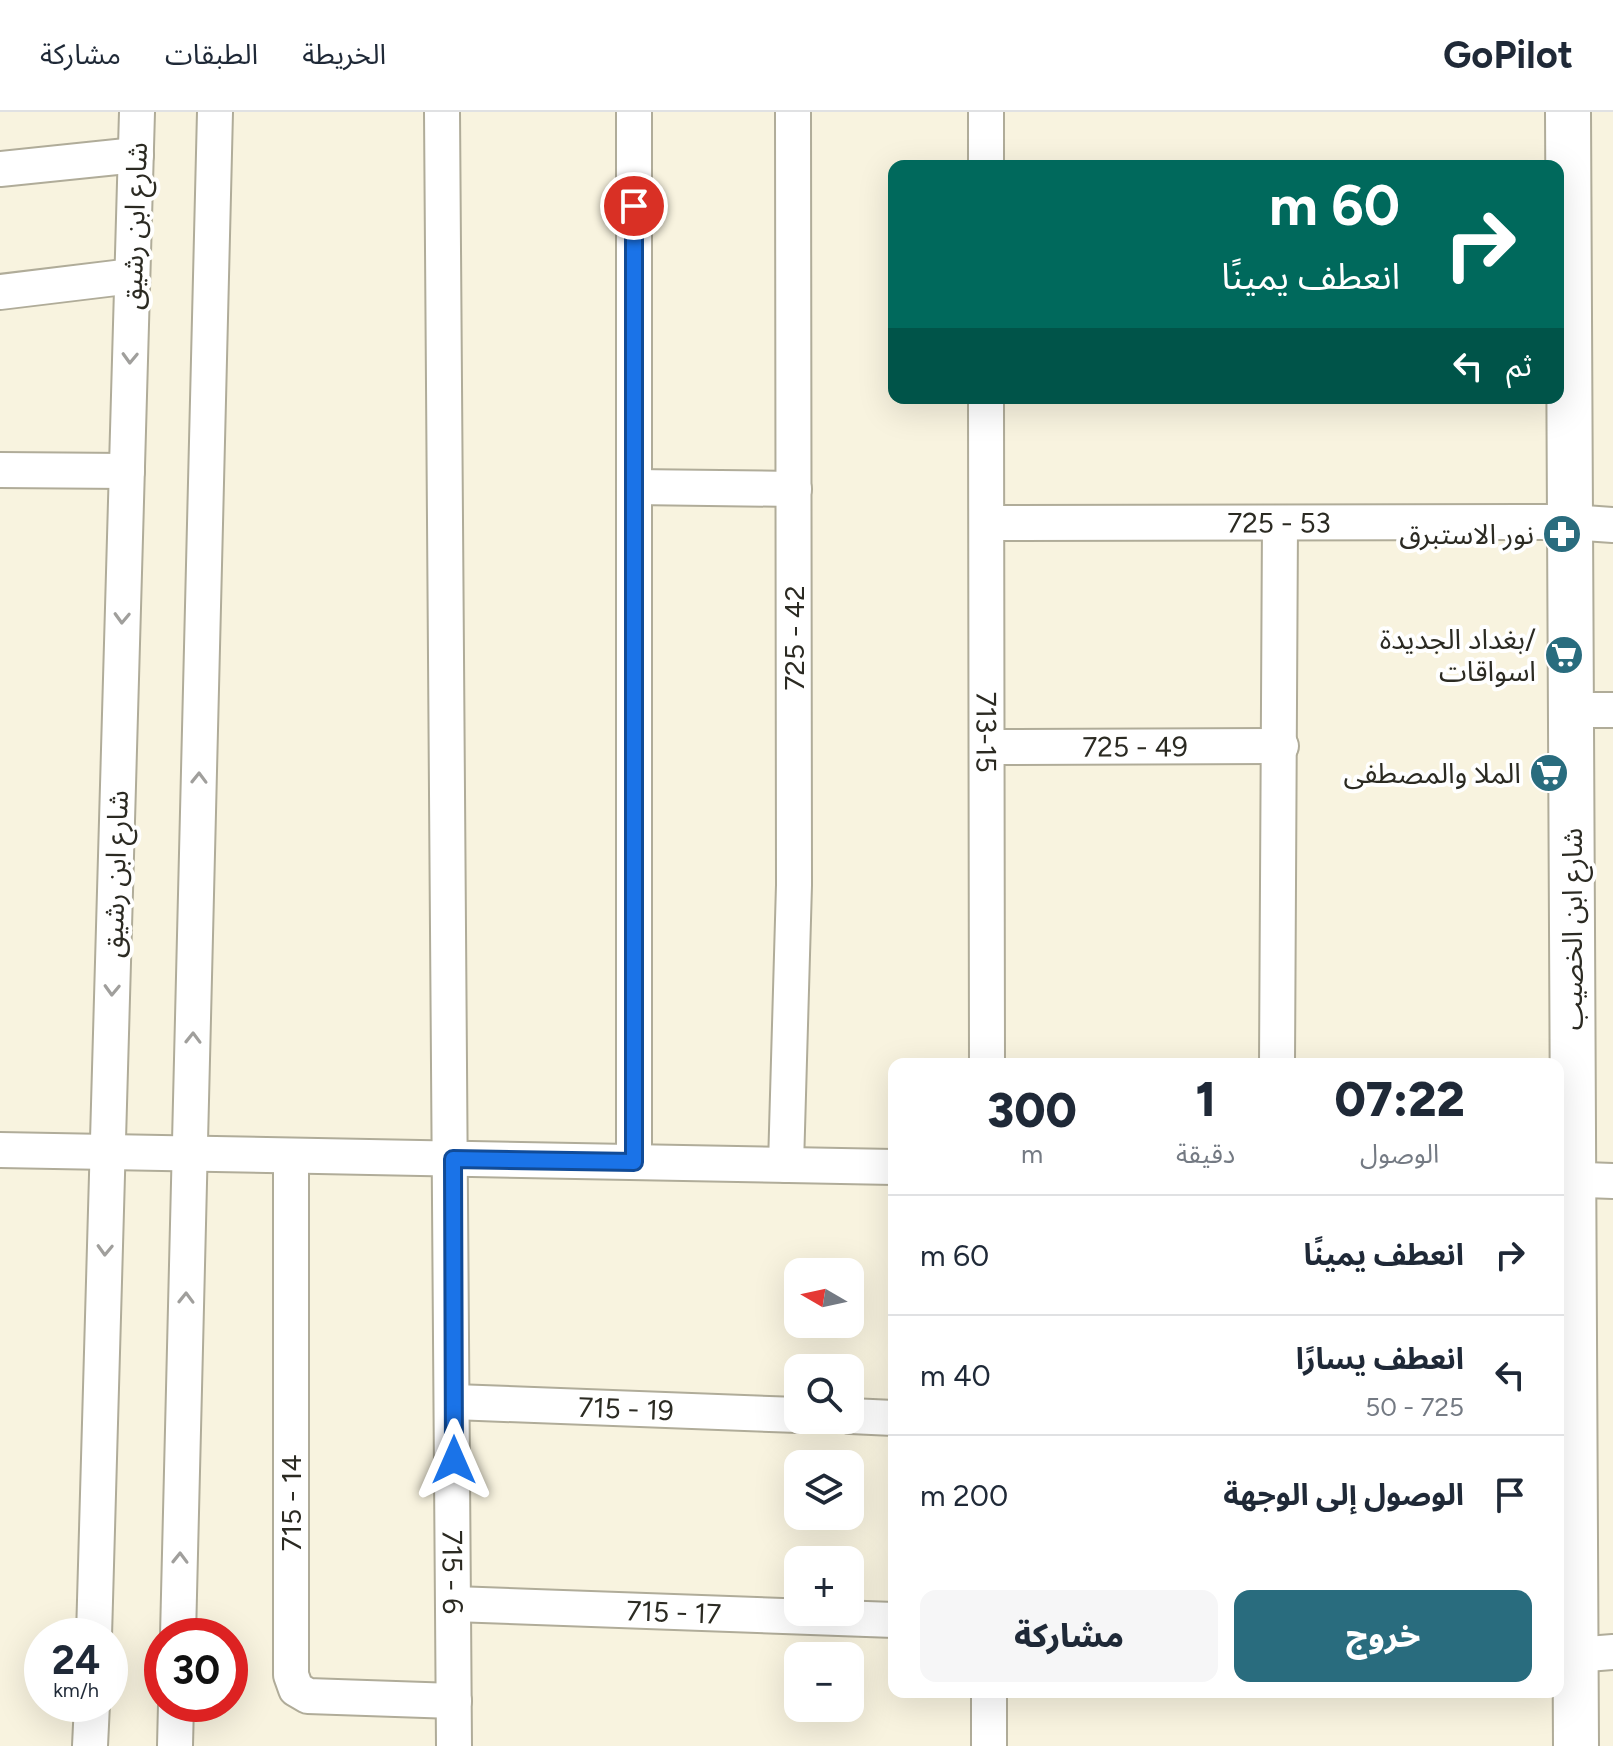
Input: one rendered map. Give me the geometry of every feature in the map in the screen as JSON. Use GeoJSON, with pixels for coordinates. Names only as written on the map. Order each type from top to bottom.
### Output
{"type":"FeatureCollection","features":[{"type":"Feature","properties":{"kind":"street","name":"شارع ابن رشيق"},"geometry":{"type":"LineString","coordinates":[[95,1618],[137,112]]}},
{"type":"Feature","properties":{"kind":"street"},"geometry":{"type":"LineString","coordinates":[[178,1618],[215,112]]}},
{"type":"Feature","properties":{"kind":"street","name":"715 - 6"},"geometry":{"type":"LineString","coordinates":[[442,112],[453,1159],[454,1746]]}},
{"type":"Feature","properties":{"kind":"street"},"geometry":{"type":"LineString","coordinates":[[634,112],[634,1162]]}},
{"type":"Feature","properties":{"kind":"street","name":"725 - 42"},"geometry":{"type":"LineString","coordinates":[[786,1165],[794,885],[793,112]]}},
{"type":"Feature","properties":{"kind":"street"},"geometry":{"type":"LineString","coordinates":[[986,112],[986,160]]}},
{"type":"Feature","properties":{"kind":"street","name":"شارع ابن الخصيب"},"geometry":{"type":"LineString","coordinates":[[1568,112],[1564,276],[1570,522],[1570,710],[1594,1654],[1576,1746]]}},
{"type":"Feature","properties":{"kind":"street"},"geometry":{"type":"LineString","coordinates":[[0,169],[136,155]]}},
{"type":"Feature","properties":{"kind":"street"},"geometry":{"type":"LineString","coordinates":[[0,292],[132,276]]}},
{"type":"Feature","properties":{"kind":"street","name":"713-15"},"geometry":{"type":"LineString","coordinates":[[986,404],[987,1058]]}},
{"type":"Feature","properties":{"kind":"street"},"geometry":{"type":"LineString","coordinates":[[0,470],[127,471]]}},
{"type":"Feature","properties":{"kind":"street"},"geometry":{"type":"LineString","coordinates":[[634,487],[794,489]]}},
{"type":"Feature","properties":{"kind":"street","name":"725 - 53"},"geometry":{"type":"LineString","coordinates":[[987,523],[1570,522],[1613,525]]}},
{"type":"Feature","properties":{"kind":"street"},"geometry":{"type":"LineString","coordinates":[[1277,1058],[1280,523]]}},
{"type":"Feature","properties":{"kind":"street"},"geometry":{"type":"LineString","coordinates":[[1570,710],[1613,710]]}},
{"type":"Feature","properties":{"kind":"street","name":"725 - 49"},"geometry":{"type":"LineString","coordinates":[[987,747],[1281,746]]}},
{"type":"Feature","properties":{"kind":"street"},"geometry":{"type":"LineString","coordinates":[[0,1150],[888,1167]]}},
{"type":"Feature","properties":{"kind":"street","name":"715 - 14"},"geometry":{"type":"LineString","coordinates":[[291,1156],[291,1675],[296,1689],[308,1696],[454,1701]]}},
{"type":"Feature","properties":{"kind":"street","name":"715 - 19"},"geometry":{"type":"LineString","coordinates":[[454,1402],[784,1414]]}},
{"type":"Feature","properties":{"kind":"street"},"geometry":{"type":"LineString","coordinates":[[864,1417],[888,1418]]}},
{"type":"Feature","properties":{"kind":"street","name":"715 - 17"},"geometry":{"type":"LineString","coordinates":[[454,1604],[888,1620]]}},
{"type":"Feature","properties":{"kind":"street"},"geometry":{"type":"LineString","coordinates":[[989,1698],[989,1746]]}},
{"type":"Feature","properties":{"kind":"street"},"geometry":{"type":"LineString","coordinates":[[90,1746],[91,1722]]}},
{"type":"Feature","properties":{"kind":"street"},"geometry":{"type":"LineString","coordinates":[[175,1746],[176,1722]]}},
{"type":"Feature","properties":{"kind":"place","name":"نور الاستبرق"},"geometry":{"type":"Point","coordinates":[1562,534]}},
{"type":"Feature","properties":{"kind":"place","name":"بغداد الجديدة/ اسواقات"},"geometry":{"type":"Point","coordinates":[1564,655]}},
{"type":"Feature","properties":{"kind":"place","name":"الملا والمصطفى"},"geometry":{"type":"Point","coordinates":[1549,773]}},
{"type":"Feature","properties":{"kind":"route"},"geometry":{"type":"LineString","coordinates":[[454,1460],[453,1159],[634,1162],[634,206]]}}]}
